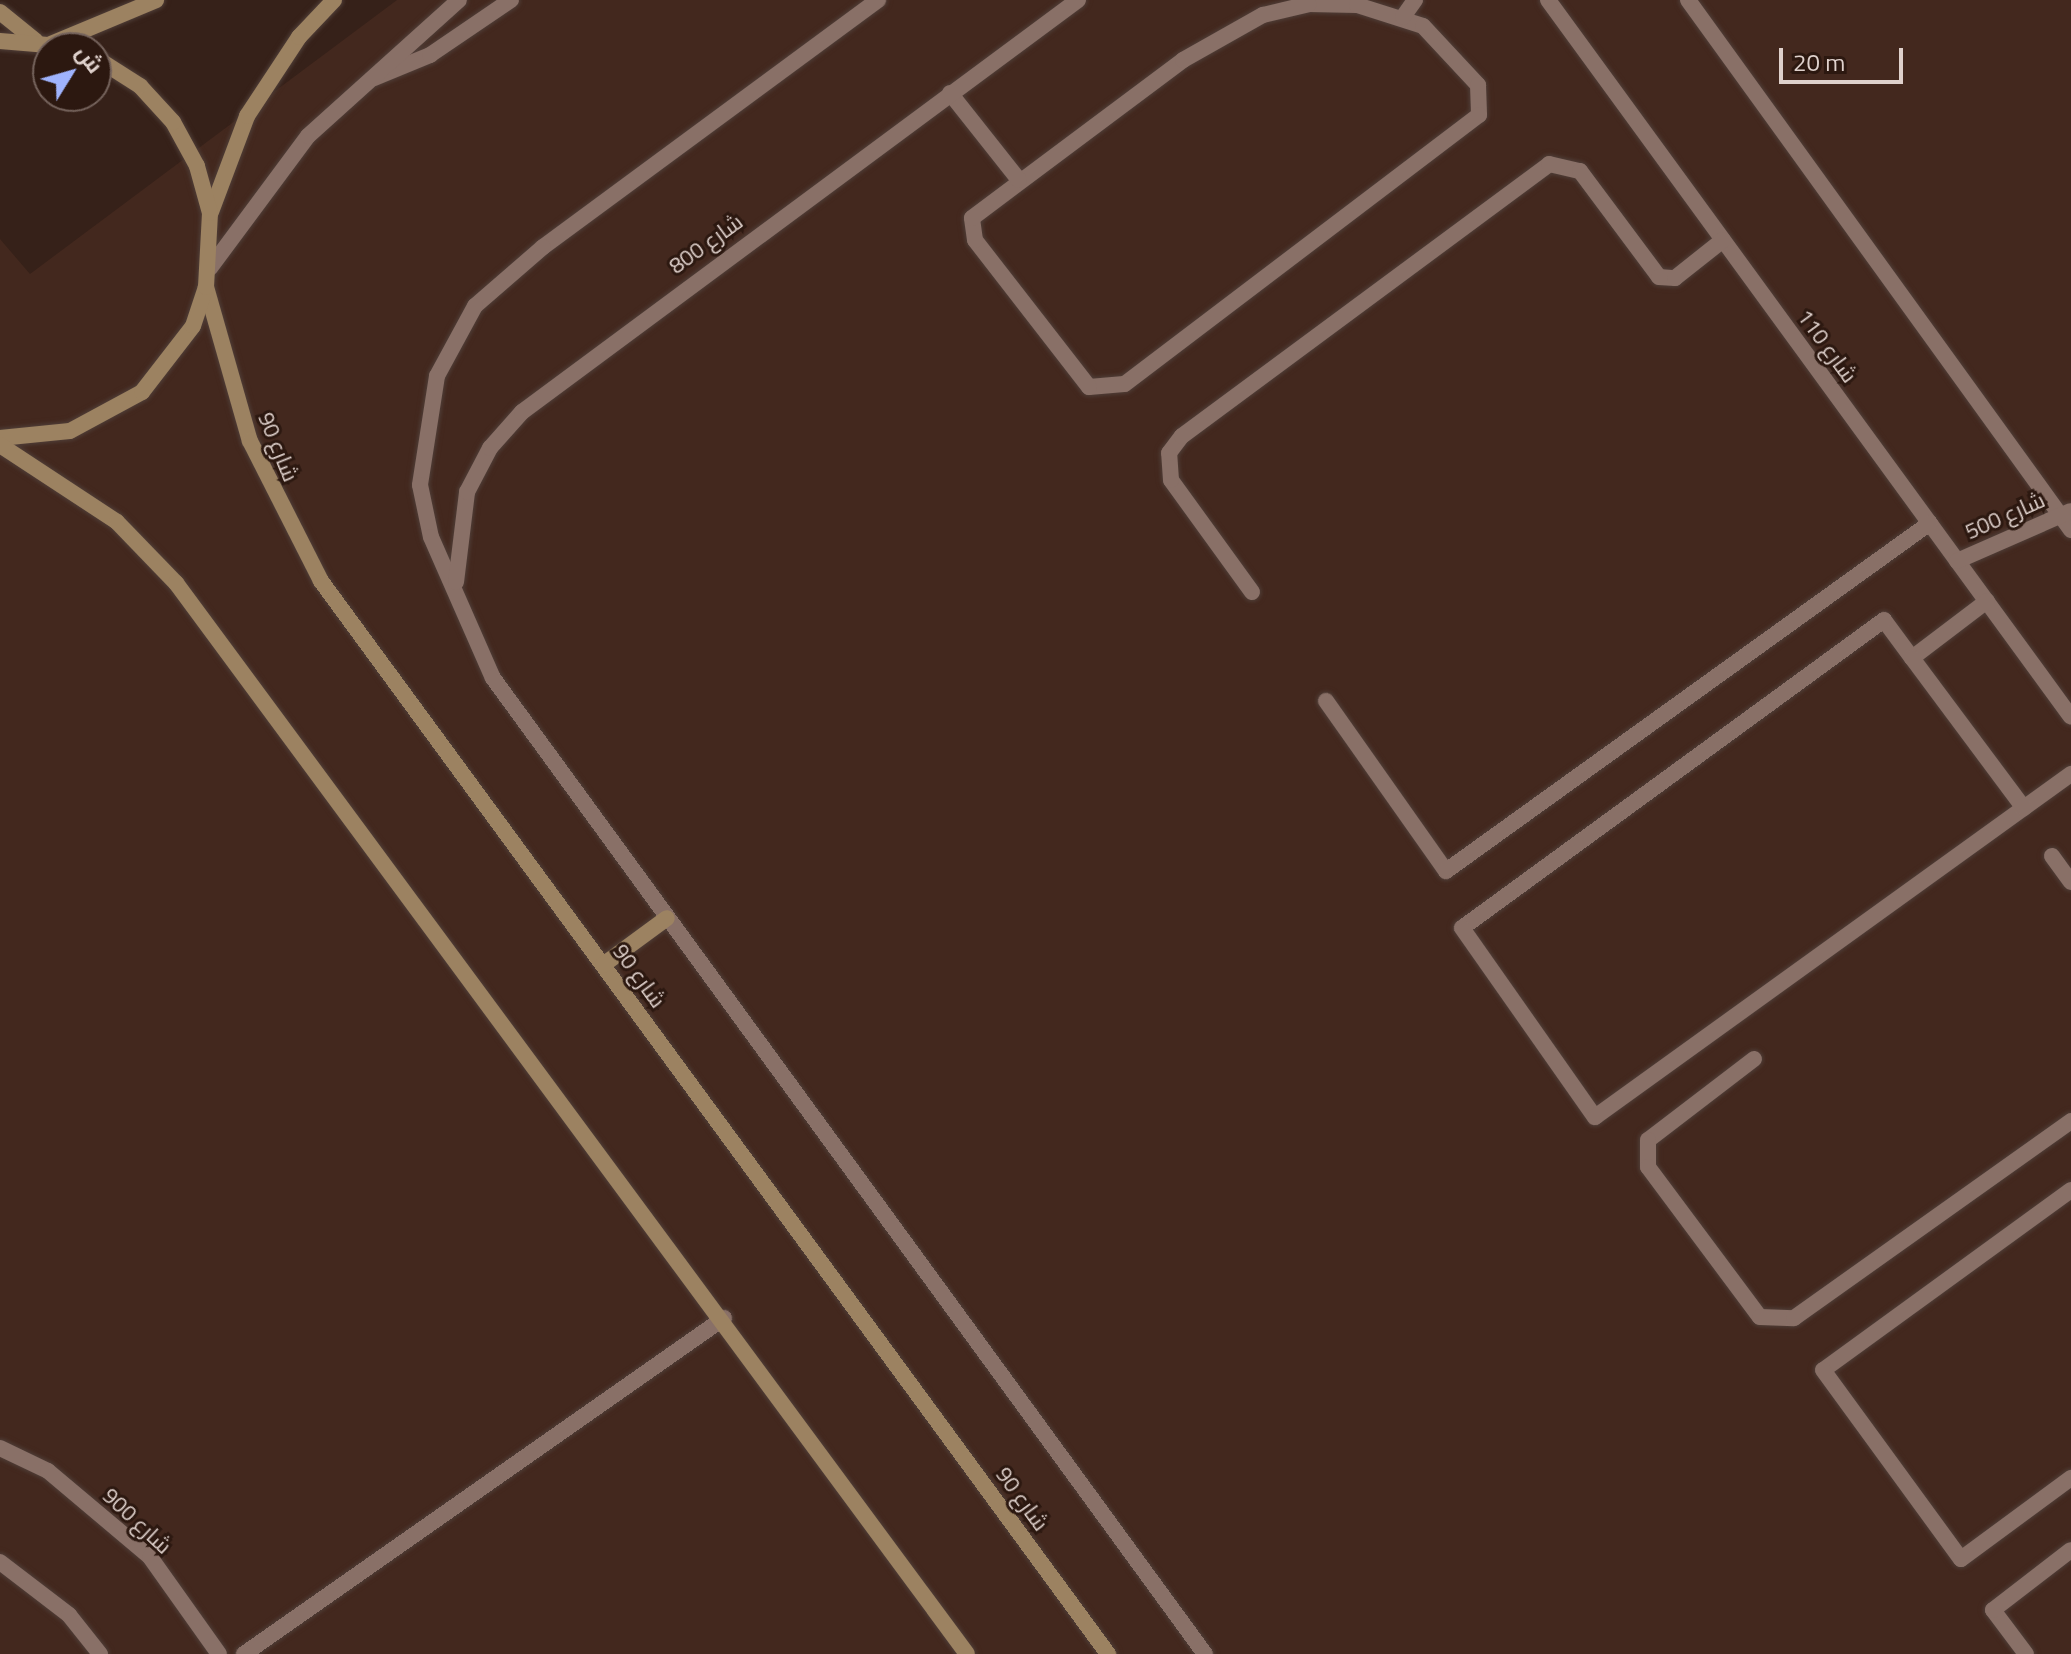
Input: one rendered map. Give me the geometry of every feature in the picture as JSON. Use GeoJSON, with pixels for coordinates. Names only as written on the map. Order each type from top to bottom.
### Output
{"type":"FeatureCollection","features":[{"type":"Feature","properties":{"kind":"street"},"geometry":{"type":"LineString","coordinates":[[80,32],[156,0]]}},
{"type":"Feature","properties":{"kind":"street"},"geometry":{"type":"LineString","coordinates":[[210,213],[247,116],[299,37],[334,0]]}},
{"type":"Feature","properties":{"kind":"street"},"geometry":{"type":"LineString","coordinates":[[210,268],[281,167],[369,80],[459,0]]}},
{"type":"Feature","properties":{"kind":"street"},"geometry":{"type":"LineString","coordinates":[[369,80],[430,55],[511,0]]}},
{"type":"Feature","properties":{"kind":"street","name":"شارع 800"},"geometry":{"type":"LineString","coordinates":[[878,0],[543,247],[475,306],[437,376],[420,485],[431,537],[456,588],[469,635],[493,678],[1205,1654]]}},
{"type":"Feature","properties":{"kind":"street","name":"شارع 800"},"geometry":{"type":"LineString","coordinates":[[456,588],[456,539],[467,492],[490,448],[522,412],[1078,0]]}},
{"type":"Feature","properties":{"kind":"street"},"geometry":{"type":"LineString","coordinates":[[1403,17],[1415,0]]}},
{"type":"Feature","properties":{"kind":"street","name":"شارع 110"},"geometry":{"type":"LineString","coordinates":[[1548,0],[2071,717]]}},
{"type":"Feature","properties":{"kind":"street"},"geometry":{"type":"LineString","coordinates":[[1688,0],[2066,513],[2071,530]]}},
{"type":"Feature","properties":{"kind":"street"},"geometry":{"type":"LineString","coordinates":[[1309,4],[1357,5],[1403,17],[1447,45],[1478,85],[1479,115],[1113,389],[1078,380],[971,234],[978,212],[1183,60],[1263,15],[1309,4]]}},
{"type":"Feature","properties":{"kind":"street"},"geometry":{"type":"LineString","coordinates":[[0,12],[32,32]]}},
{"type":"Feature","properties":{"kind":"street"},"geometry":{"type":"LineString","coordinates":[[0,41],[32,43]]}},
{"type":"Feature","properties":{"kind":"street"},"geometry":{"type":"LineString","coordinates":[[0,438],[70,431],[142,392],[193,326],[206,287],[210,268],[210,213],[197,166],[173,122],[140,86],[112,68]]}},
{"type":"Feature","properties":{"kind":"street"},"geometry":{"type":"LineString","coordinates":[[950,93],[1019,180]]}},
{"type":"Feature","properties":{"kind":"street"},"geometry":{"type":"LineString","coordinates":[[1252,592],[1171,480],[1169,453],[1182,436],[1549,164],[1580,171],[1659,277],[1675,278],[1723,240]]}},
{"type":"Feature","properties":{"kind":"street","name":"شارع 90"},"geometry":{"type":"LineString","coordinates":[[206,287],[250,441],[313,567],[1108,1654]]}},
{"type":"Feature","properties":{"kind":"street"},"geometry":{"type":"LineString","coordinates":[[0,445],[117,522],[176,583],[724,1318],[967,1654]]}},
{"type":"Feature","properties":{"kind":"street","name":"شارع 500"},"geometry":{"type":"LineString","coordinates":[[1957,561],[2066,513]]}},
{"type":"Feature","properties":{"kind":"street"},"geometry":{"type":"LineString","coordinates":[[1326,701],[1446,871],[1930,523]]}},
{"type":"Feature","properties":{"kind":"street"},"geometry":{"type":"LineString","coordinates":[[1912,658],[1987,601]]}},
{"type":"Feature","properties":{"kind":"street"},"geometry":{"type":"LineString","coordinates":[[2024,808],[1884,620],[1462,928],[1595,1117],[2024,808],[2071,774]]}},
{"type":"Feature","properties":{"kind":"street"},"geometry":{"type":"LineString","coordinates":[[2052,856],[2071,882]]}},
{"type":"Feature","properties":{"kind":"street"},"geometry":{"type":"LineString","coordinates":[[603,965],[667,918]]}},
{"type":"Feature","properties":{"kind":"street"},"geometry":{"type":"LineString","coordinates":[[1754,1059],[1648,1140],[1648,1167],[1760,1317],[1794,1318],[2071,1121]]}},
{"type":"Feature","properties":{"kind":"street"},"geometry":{"type":"LineString","coordinates":[[2071,1190],[1823,1370],[1961,1559],[2071,1478]]}},
{"type":"Feature","properties":{"kind":"street"},"geometry":{"type":"LineString","coordinates":[[244,1654],[724,1318]]}},
{"type":"Feature","properties":{"kind":"street","name":"شارع 900"},"geometry":{"type":"LineString","coordinates":[[0,1448],[48,1471],[150,1557],[219,1654]]}},
{"type":"Feature","properties":{"kind":"street"},"geometry":{"type":"LineString","coordinates":[[2026,1654],[1993,1610],[2071,1550]]}},
{"type":"Feature","properties":{"kind":"street"},"geometry":{"type":"LineString","coordinates":[[0,1562],[69,1615],[100,1654]]}},
{"type":"Feature","properties":{"kind":"shaded area"},"geometry":{"type":"Polygon","coordinates":[[[397,0],[2071,0],[2071,1654],[0,1654],[0,239],[30,274],[397,0]]]}}]}
